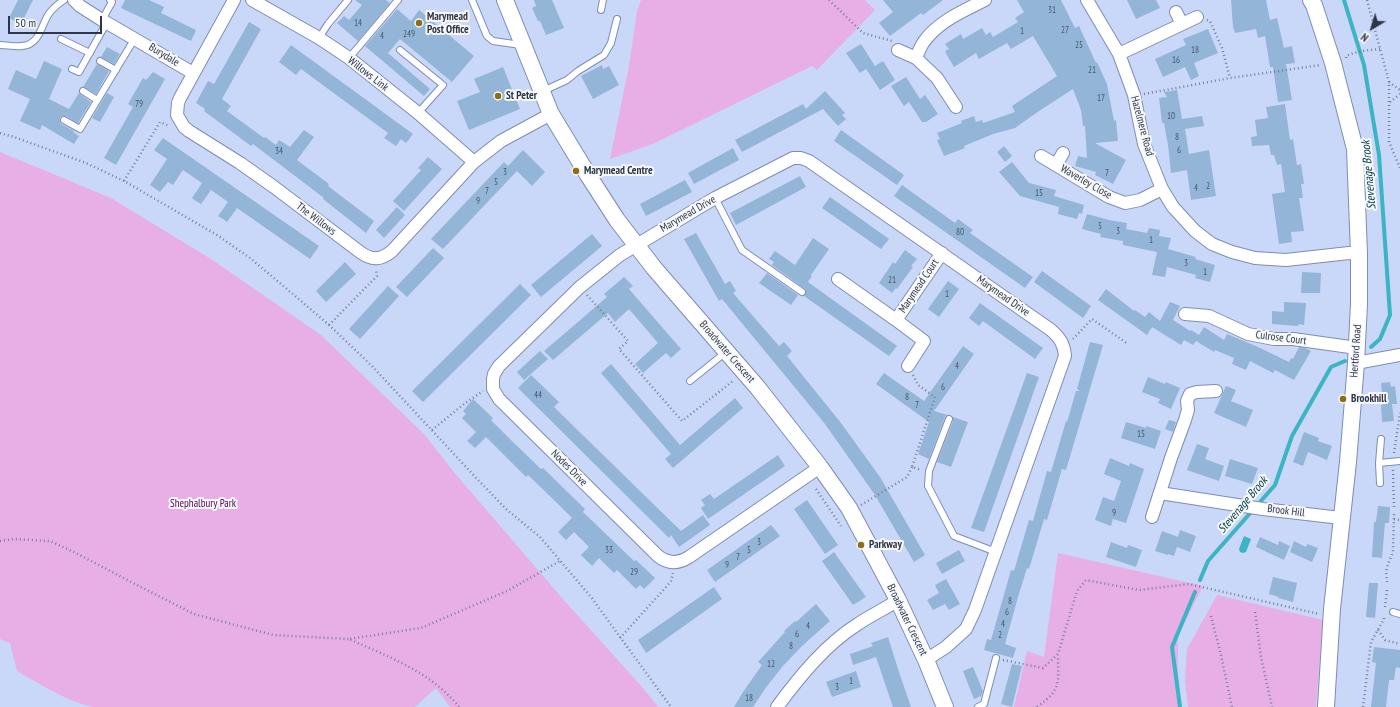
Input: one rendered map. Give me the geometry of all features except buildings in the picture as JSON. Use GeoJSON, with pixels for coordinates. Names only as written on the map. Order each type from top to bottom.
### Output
{"type":"FeatureCollection","features":[{"type":"Feature","properties":{"kind":"street","name":"Burydale"},"geometry":{"type":"LineString","coordinates":[[74,0],[80,6],[193,73]]}},
{"type":"Feature","properties":{"kind":"street"},"geometry":{"type":"LineString","coordinates":[[184,127],[178,115],[178,103],[234,0]]}},
{"type":"Feature","properties":{"kind":"street","name":"Willows Link"},"geometry":{"type":"LineString","coordinates":[[252,0],[319,38],[349,58],[418,112],[474,162]]}},
{"type":"Feature","properties":{"kind":"street","name":"Broadwater Crescent"},"geometry":{"type":"LineString","coordinates":[[505,0],[551,114],[617,220],[721,355],[758,388],[814,471],[851,512],[898,600],[946,707]]}},
{"type":"Feature","properties":{"kind":"street"},"geometry":{"type":"LineString","coordinates":[[916,58],[923,43],[937,28],[956,15],[985,0]]}},
{"type":"Feature","properties":{"kind":"street","name":"Hazelmere Road"},"geometry":{"type":"LineString","coordinates":[[1087,0],[1118,54],[1134,96],[1144,144],[1162,189],[1173,207],[1195,231],[1212,244],[1232,252],[1255,258],[1286,260],[1349,253],[1359,254]]}},
{"type":"Feature","properties":{"kind":"street","name":"Hertford Road"},"geometry":{"type":"LineString","coordinates":[[1311,0],[1333,63],[1355,149],[1359,254],[1359,304],[1356,355],[1348,462],[1331,616],[1326,707]]}},
{"type":"Feature","properties":{"kind":"street"},"geometry":{"type":"LineString","coordinates":[[1176,12],[1182,24]]}},
{"type":"Feature","properties":{"kind":"street"},"geometry":{"type":"LineString","coordinates":[[1118,54],[1197,17]]}},
{"type":"Feature","properties":{"kind":"street"},"geometry":{"type":"LineString","coordinates":[[898,50],[916,58],[936,78],[956,107]]}},
{"type":"Feature","properties":{"kind":"street"},"geometry":{"type":"LineString","coordinates":[[375,259],[392,251],[474,162],[501,141],[551,114]]}},
{"type":"Feature","properties":{"kind":"street","name":"The Willows"},"geometry":{"type":"LineString","coordinates":[[184,127],[274,187],[365,256],[375,259]]}},
{"type":"Feature","properties":{"kind":"street","name":"Waverley Close"},"geometry":{"type":"LineString","coordinates":[[1056,165],[1063,153]]}},
{"type":"Feature","properties":{"kind":"street","name":"Waverley Close"},"geometry":{"type":"LineString","coordinates":[[1041,156],[1109,196],[1125,203],[1140,200],[1162,189]]}},
{"type":"Feature","properties":{"kind":"street","name":"Marymead Drive"},"geometry":{"type":"LineString","coordinates":[[636,244],[715,198],[793,158],[801,158],[810,161],[1054,333],[1062,341],[1065,349]]}},
{"type":"Feature","properties":{"kind":"street"},"geometry":{"type":"LineString","coordinates":[[493,384],[494,374],[499,366],[580,287],[636,244]]}},
{"type":"Feature","properties":{"kind":"street","name":"Marymead Court"},"geometry":{"type":"LineString","coordinates":[[896,320],[942,253]]}},
{"type":"Feature","properties":{"kind":"street","name":"Marymead Court"},"geometry":{"type":"LineString","coordinates":[[838,279],[924,341],[908,366]]}},
{"type":"Feature","properties":{"kind":"street","name":"Culrose Court"},"geometry":{"type":"LineString","coordinates":[[1185,314],[1209,316],[1248,334],[1274,339],[1293,339],[1356,355],[1400,355]]}},
{"type":"Feature","properties":{"kind":"street"},"geometry":{"type":"LineString","coordinates":[[926,660],[946,647],[966,629],[975,610],[1065,356],[1065,349]]}},
{"type":"Feature","properties":{"kind":"street","name":"Nodes Drive"},"geometry":{"type":"LineString","coordinates":[[493,384],[493,389],[499,399],[654,552],[663,560],[675,563]]}},
{"type":"Feature","properties":{"kind":"street"},"geometry":{"type":"LineString","coordinates":[[1152,517],[1185,420],[1188,410],[1187,401],[1190,394],[1216,391]]}},
{"type":"Feature","properties":{"kind":"street"},"geometry":{"type":"LineString","coordinates":[[675,563],[689,557],[814,471]]}},
{"type":"Feature","properties":{"kind":"street","name":"Brook Hill"},"geometry":{"type":"LineString","coordinates":[[1160,493],[1263,509],[1341,518]]}},
{"type":"Feature","properties":{"kind":"street"},"geometry":{"type":"LineString","coordinates":[[778,707],[798,678],[833,643],[858,624],[898,600]]}},
{"type":"Feature","properties":{"kind":"lane"},"geometry":{"type":"LineString","coordinates":[[0,45],[22,46],[32,43],[40,35],[48,14],[54,7],[64,0]]}},
{"type":"Feature","properties":{"kind":"lane"},"geometry":{"type":"LineString","coordinates":[[72,69],[79,72],[105,21],[112,2],[110,0]]}},
{"type":"Feature","properties":{"kind":"lane"},"geometry":{"type":"LineString","coordinates":[[319,38],[328,24],[348,0]]}},
{"type":"Feature","properties":{"kind":"lane"},"geometry":{"type":"LineString","coordinates":[[349,58],[398,0]]}},
{"type":"Feature","properties":{"kind":"lane"},"geometry":{"type":"LineString","coordinates":[[472,0],[486,36],[493,41],[522,45]]}},
{"type":"Feature","properties":{"kind":"lane"},"geometry":{"type":"LineString","coordinates":[[601,10],[603,0]]}},
{"type":"Feature","properties":{"kind":"lane"},"geometry":{"type":"LineString","coordinates":[[542,92],[567,80],[578,71],[604,55],[611,43],[617,19]]}},
{"type":"Feature","properties":{"kind":"lane"},"geometry":{"type":"LineString","coordinates":[[64,120],[80,129],[135,38]]}},
{"type":"Feature","properties":{"kind":"lane"},"geometry":{"type":"LineString","coordinates":[[61,39],[90,52]]}},
{"type":"Feature","properties":{"kind":"lane"},"geometry":{"type":"LineString","coordinates":[[400,50],[443,86],[418,112]]}},
{"type":"Feature","properties":{"kind":"lane"},"geometry":{"type":"LineString","coordinates":[[100,61],[116,70]]}},
{"type":"Feature","properties":{"kind":"lane"},"geometry":{"type":"LineString","coordinates":[[82,91],[98,100]]}},
{"type":"Feature","properties":{"kind":"lane"},"geometry":{"type":"LineString","coordinates":[[715,198],[742,250],[802,292]]}},
{"type":"Feature","properties":{"kind":"lane"},"geometry":{"type":"LineString","coordinates":[[690,381],[721,355]]}},
{"type":"Feature","properties":{"kind":"lane"},"geometry":{"type":"LineString","coordinates":[[949,419],[929,472],[928,486],[954,536],[996,552]]}},
{"type":"Feature","properties":{"kind":"lane"},"geometry":{"type":"LineString","coordinates":[[1380,483],[1379,463],[1381,439]]}},
{"type":"Feature","properties":{"kind":"lane"},"geometry":{"type":"LineString","coordinates":[[1379,463],[1400,461]]}},
{"type":"Feature","properties":{"kind":"lane"},"geometry":{"type":"LineString","coordinates":[[1393,612],[1400,614]]}},
{"type":"Feature","properties":{"kind":"lane"},"geometry":{"type":"LineString","coordinates":[[978,707],[984,704],[996,658]]}},
{"type":"Feature","properties":{"kind":"path"},"geometry":{"type":"LineString","coordinates":[[829,0],[863,33],[898,43],[898,50]]}},
{"type":"Feature","properties":{"kind":"path"},"geometry":{"type":"LineString","coordinates":[[1367,0],[1389,82],[1389,142],[1400,168]]}},
{"type":"Feature","properties":{"kind":"path"},"geometry":{"type":"LineString","coordinates":[[1197,17],[1210,21],[1222,48],[1230,78]]}},
{"type":"Feature","properties":{"kind":"path"},"geometry":{"type":"LineString","coordinates":[[1350,54],[1381,49]]}},
{"type":"Feature","properties":{"kind":"path"},"geometry":{"type":"LineString","coordinates":[[1134,96],[1230,78],[1333,63]]}},
{"type":"Feature","properties":{"kind":"path"},"geometry":{"type":"LineString","coordinates":[[1389,82],[1400,90]]}},
{"type":"Feature","properties":{"kind":"path"},"geometry":{"type":"LineString","coordinates":[[1390,102],[1400,94]]}},
{"type":"Feature","properties":{"kind":"path"},"geometry":{"type":"LineString","coordinates":[[124,181],[160,122],[177,130],[184,127]]}},
{"type":"Feature","properties":{"kind":"path"},"geometry":{"type":"LineString","coordinates":[[0,133],[86,163],[124,181],[217,235],[250,258],[329,325],[372,366],[506,509],[540,537],[591,596],[671,707]]}},
{"type":"Feature","properties":{"kind":"path"},"geometry":{"type":"LineString","coordinates":[[329,325],[377,276],[375,259]]}},
{"type":"Feature","properties":{"kind":"path"},"geometry":{"type":"LineString","coordinates":[[580,287],[628,340],[619,349],[682,422],[734,380]]}},
{"type":"Feature","properties":{"kind":"path"},"geometry":{"type":"LineString","coordinates":[[1065,349],[1092,319],[1128,344]]}},
{"type":"Feature","properties":{"kind":"path"},"geometry":{"type":"LineString","coordinates":[[721,355],[738,386]]}},
{"type":"Feature","properties":{"kind":"path"},"geometry":{"type":"LineString","coordinates":[[851,512],[907,478],[912,467],[935,398],[918,384],[908,366]]}},
{"type":"Feature","properties":{"kind":"path"},"geometry":{"type":"LineString","coordinates":[[432,430],[464,404],[493,384]]}},
{"type":"Feature","properties":{"kind":"path"},"geometry":{"type":"LineString","coordinates":[[912,467],[929,472]]}},
{"type":"Feature","properties":{"kind":"path"},"geometry":{"type":"LineString","coordinates":[[814,471],[817,489],[843,528]]}},
{"type":"Feature","properties":{"kind":"path"},"geometry":{"type":"LineString","coordinates":[[1387,582],[1386,572],[1393,552],[1394,514]]}},
{"type":"Feature","properties":{"kind":"path"},"geometry":{"type":"LineString","coordinates":[[1394,520],[1400,520]]}},
{"type":"Feature","properties":{"kind":"path"},"geometry":{"type":"LineString","coordinates":[[0,540],[13,539],[50,541],[194,614],[273,635],[349,639],[421,628],[507,591],[560,561]]}},
{"type":"Feature","properties":{"kind":"path"},"geometry":{"type":"LineString","coordinates":[[620,638],[671,581],[675,563]]}},
{"type":"Feature","properties":{"kind":"path"},"geometry":{"type":"LineString","coordinates":[[1037,707],[1052,695],[1058,685],[1058,654],[1077,590],[1086,580],[1139,590],[1189,584],[1331,616]]}},
{"type":"Feature","properties":{"kind":"path"},"geometry":{"type":"LineString","coordinates":[[1363,707],[1371,642],[1384,619],[1387,590]]}},
{"type":"Feature","properties":{"kind":"path"},"geometry":{"type":"LineString","coordinates":[[1255,612],[1261,658],[1272,707]]}},
{"type":"Feature","properties":{"kind":"path"},"geometry":{"type":"LineString","coordinates":[[1211,616],[1232,707]]}},
{"type":"Feature","properties":{"kind":"path"},"geometry":{"type":"LineString","coordinates":[[1378,630],[1385,640],[1400,644]]}},
{"type":"Feature","properties":{"kind":"path"},"geometry":{"type":"LineString","coordinates":[[349,639],[414,668],[449,694],[459,707]]}},
{"type":"Feature","properties":{"kind":"path"},"geometry":{"type":"LineString","coordinates":[[996,658],[1043,668],[1058,654]]}},
{"type":"Feature","properties":{"kind":"green space"},"geometry":{"type":"Polygon","coordinates":[[[641,0],[865,0],[875,10],[817,70],[812,66],[655,143],[610,159],[629,66],[637,11],[641,0]]]}},
{"type":"Feature","properties":{"kind":"green space","name":"Shephalbury Park"},"geometry":{"type":"Polygon","coordinates":[[[0,152],[111,198],[211,259],[321,335],[424,434],[453,471],[658,707],[450,707],[436,688],[415,707],[92,707],[44,687],[17,671],[10,643],[0,639],[0,152]]]}},
{"type":"Feature","properties":{"kind":"green space"},"geometry":{"type":"Polygon","coordinates":[[[1058,553],[1203,586],[1178,636],[1178,674],[1182,707],[1014,707],[1027,651],[1044,657],[1058,553]]]}},
{"type":"Feature","properties":{"kind":"green space"},"geometry":{"type":"Polygon","coordinates":[[[1217,595],[1323,620],[1316,707],[1188,707],[1185,680],[1187,649],[1217,595]]]}},
{"type":"Feature","properties":{"kind":"shaded area"},"geometry":{"type":"Polygon","coordinates":[[[1244,536],[1251,539],[1246,552],[1243,553],[1240,552],[1239,549],[1244,536]]]}},
{"type":"Feature","properties":{"kind":"waterway","name":"Stevenage Brook"},"geometry":{"type":"LineString","coordinates":[[1344,0],[1364,65],[1379,155],[1390,315],[1380,339],[1371,347]]}},
{"type":"Feature","properties":{"kind":"waterway","name":"Stevenage Brook"},"geometry":{"type":"LineString","coordinates":[[1200,580],[1208,561],[1275,485],[1292,436],[1331,367],[1345,361]]}},
{"type":"Feature","properties":{"kind":"waterway","name":"Stevenage Brook"},"geometry":{"type":"LineString","coordinates":[[1180,707],[1172,647],[1195,592]]}},
{"type":"Feature","properties":{"kind":"place","name":"Marymead Post Office"},"geometry":{"type":"Point","coordinates":[419,23]}},
{"type":"Feature","properties":{"kind":"place","name":"St Peter"},"geometry":{"type":"Point","coordinates":[498,96]}},
{"type":"Feature","properties":{"kind":"place","name":"Marymead Centre"},"geometry":{"type":"Point","coordinates":[576,171]}},
{"type":"Feature","properties":{"kind":"place","name":"Brookhill"},"geometry":{"type":"Point","coordinates":[1343,399]}},
{"type":"Feature","properties":{"kind":"place","name":"Parkway"},"geometry":{"type":"Point","coordinates":[861,545]}}]}
